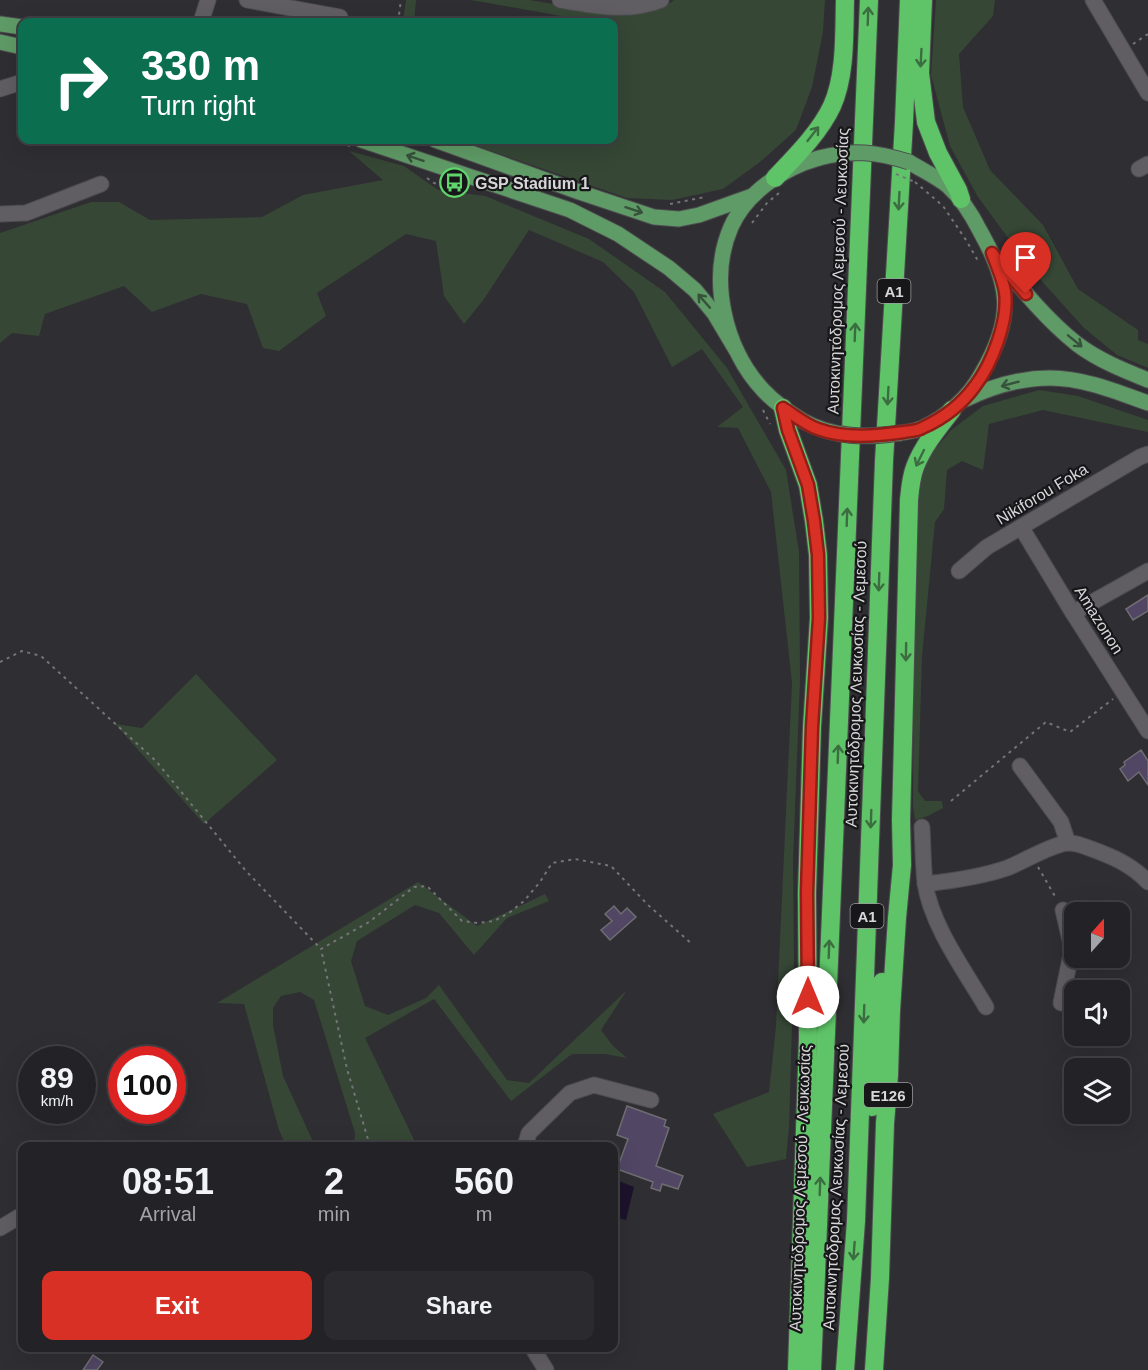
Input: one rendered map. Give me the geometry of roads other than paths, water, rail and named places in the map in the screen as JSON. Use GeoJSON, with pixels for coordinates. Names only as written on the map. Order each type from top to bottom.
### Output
{"type":"FeatureCollection","features":[{"type":"Feature","properties":{"kind":"highway"},"geometry":{"type":"LineString","coordinates":[[779,184],[832,106],[838,89],[841,65],[845,0]]}},
{"type":"Feature","properties":{"kind":"highway","name":"Αυτοκινητόδρομος Λεμεσού - Λευκωσίας"},"geometry":{"type":"LineString","coordinates":[[812,1370],[869,0]]}},
{"type":"Feature","properties":{"kind":"highway","name":"Αυτοκινητόδρομος Λευκωσίας - Λεμεσού"},"geometry":{"type":"LineString","coordinates":[[845,1370],[856,1221],[884,461],[909,0]]}},
{"type":"Feature","properties":{"kind":"highway"},"geometry":{"type":"LineString","coordinates":[[923,0],[920,73],[926,122],[938,153],[961,199]]}},
{"type":"Feature","properties":{"kind":"highway"},"geometry":{"type":"LineString","coordinates":[[865,1370],[871,1140],[879,1009],[902,820],[910,490],[921,454],[956,406]]}},
{"type":"Feature","properties":{"kind":"highway"},"geometry":{"type":"LineString","coordinates":[[783,408],[788,430],[808,485],[818,555],[819,618],[812,727],[807,893],[808,1038],[797,1370]]}},
{"type":"Feature","properties":{"kind":"highway","name":"E126"},"geometry":{"type":"LineString","coordinates":[[874,1370],[891,1011],[902,865],[902,820]]}},
{"type":"Feature","properties":{"kind":"highway"},"geometry":{"type":"LineString","coordinates":[[856,1221],[871,1140]]}},
{"type":"Feature","properties":{"kind":"main road"},"geometry":{"type":"LineString","coordinates":[[0,24],[18,26]]}},
{"type":"Feature","properties":{"kind":"main road"},"geometry":{"type":"LineString","coordinates":[[0,42],[18,45]]}},
{"type":"Feature","properties":{"kind":"main road"},"geometry":{"type":"LineString","coordinates":[[373,144],[570,210],[618,234],[669,268],[695,290],[714,313],[742,362],[763,390],[783,408],[819,429],[852,436],[887,435],[920,429],[982,391],[1024,380],[1052,378],[1073,381],[1107,388],[1148,403]]}},
{"type":"Feature","properties":{"kind":"main road"},"geometry":{"type":"LineString","coordinates":[[458,144],[579,192],[654,217],[679,219],[699,215],[752,196],[779,184],[793,167],[819,158],[849,152],[869,152],[909,162],[947,185],[961,199],[974,218],[992,253],[1005,293],[1005,314],[1001,334],[993,354],[975,386],[956,406]]}},
{"type":"Feature","properties":{"kind":"main road"},"geometry":{"type":"LineString","coordinates":[[736,350],[729,333],[722,299],[721,265],[731,227],[752,196]]}},
{"type":"Feature","properties":{"kind":"main road"},"geometry":{"type":"LineString","coordinates":[[992,253],[1026,294],[1078,344],[1114,366],[1148,380]]}},
{"type":"Feature","properties":{"kind":"street"},"geometry":{"type":"LineString","coordinates":[[202,18],[208,0]]}},
{"type":"Feature","properties":{"kind":"street"},"geometry":{"type":"LineString","coordinates":[[247,0],[340,16]]}},
{"type":"Feature","properties":{"kind":"street"},"geometry":{"type":"LineString","coordinates":[[560,0],[606,8],[648,5],[661,0]]}},
{"type":"Feature","properties":{"kind":"street"},"geometry":{"type":"LineString","coordinates":[[1093,0],[1148,93]]}},
{"type":"Feature","properties":{"kind":"street"},"geometry":{"type":"LineString","coordinates":[[0,89],[18,83]]}},
{"type":"Feature","properties":{"kind":"street"},"geometry":{"type":"LineString","coordinates":[[0,214],[26,213],[101,184]]}},
{"type":"Feature","properties":{"kind":"street","name":"Nikiforou Foka"},"geometry":{"type":"LineString","coordinates":[[959,571],[987,548],[1148,454]]}},
{"type":"Feature","properties":{"kind":"street","name":"Amazonon"},"geometry":{"type":"LineString","coordinates":[[1021,527],[1148,731]]}},
{"type":"Feature","properties":{"kind":"street"},"geometry":{"type":"LineString","coordinates":[[1073,613],[1148,571]]}},
{"type":"Feature","properties":{"kind":"street"},"geometry":{"type":"LineString","coordinates":[[1020,766],[1061,822],[1068,843]]}},
{"type":"Feature","properties":{"kind":"street"},"geometry":{"type":"LineString","coordinates":[[922,827],[925,884],[935,917],[986,1007]]}},
{"type":"Feature","properties":{"kind":"street"},"geometry":{"type":"LineString","coordinates":[[925,884],[993,872],[1068,843],[1080,845],[1120,860],[1148,882]]}},
{"type":"Feature","properties":{"kind":"street"},"geometry":{"type":"LineString","coordinates":[[1061,1003],[1072,949],[1063,910]]}},
{"type":"Feature","properties":{"kind":"street"},"geometry":{"type":"LineString","coordinates":[[526,1142],[529,1132],[570,1093],[594,1085],[651,1100]]}},
{"type":"Feature","properties":{"kind":"street"},"geometry":{"type":"LineString","coordinates":[[0,1228],[18,1217]]}},
{"type":"Feature","properties":{"kind":"street"},"geometry":{"type":"LineString","coordinates":[[535,1352],[546,1370]]}},
{"type":"Feature","properties":{"kind":"place","name":"GSP Stadium 1"},"geometry":{"type":"Point","coordinates":[454,183]}}]}
